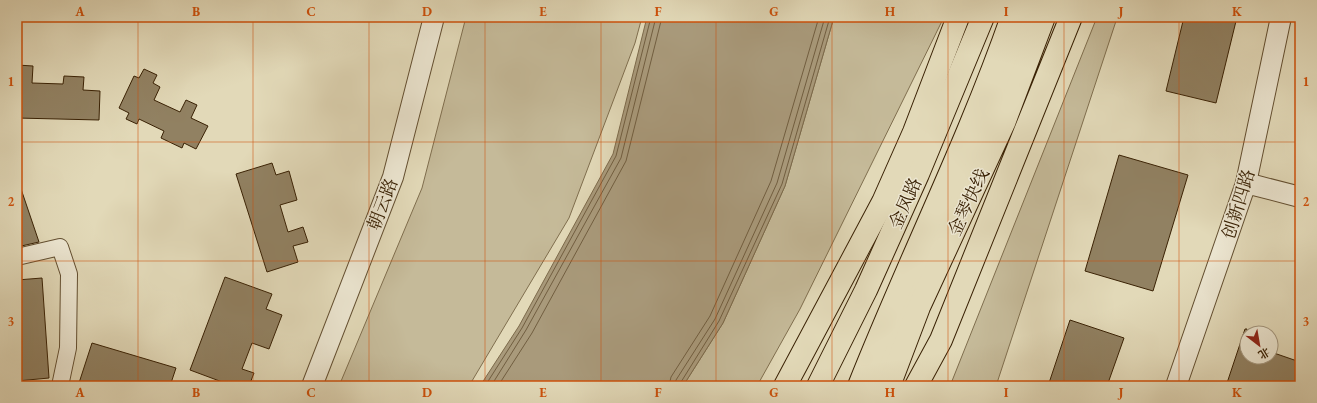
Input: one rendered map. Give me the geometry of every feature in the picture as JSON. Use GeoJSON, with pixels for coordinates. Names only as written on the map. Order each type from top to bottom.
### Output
{"type":"FeatureCollection","features":[{"type":"Feature","properties":{"kind":"main road"},"geometry":{"type":"LineString","coordinates":[[785,386],[883,202],[914,132],[958,17]]}},
{"type":"Feature","properties":{"kind":"main road","name":"金凤路"},"geometry":{"type":"LineString","coordinates":[[818,386],[866,290],[918,174],[983,17]]}},
{"type":"Feature","properties":{"kind":"main road","name":"金琴快线"},"geometry":{"type":"LineString","coordinates":[[859,386],[1002,46],[1012,17]]}},
{"type":"Feature","properties":{"kind":"main road"},"geometry":{"type":"LineString","coordinates":[[870,386],[971,155],[1028,17]]}},
{"type":"Feature","properties":{"kind":"main road","name":"金琴快线"},"geometry":{"type":"LineString","coordinates":[[890,386],[919,307],[1004,123],[1044,17]]}},
{"type":"Feature","properties":{"kind":"main road"},"geometry":{"type":"LineString","coordinates":[[916,386],[941,340],[1071,17]]}},
{"type":"Feature","properties":{"kind":"street","name":"朝云路"},"geometry":{"type":"LineString","coordinates":[[312,386],[393,177],[434,17]]}},
{"type":"Feature","properties":{"kind":"street","name":"创新四路"},"geometry":{"type":"LineString","coordinates":[[1176,386],[1246,183],[1281,17]]}},
{"type":"Feature","properties":{"kind":"street"},"geometry":{"type":"LineString","coordinates":[[1246,183],[1300,197]]}},
{"type":"Feature","properties":{"kind":"street"},"geometry":{"type":"LineString","coordinates":[[17,257],[60,247],[70,274],[68,348],[60,386]]}},
{"type":"Feature","properties":{"kind":"street"},"geometry":{"type":"LineString","coordinates":[[920,386],[941,340]]}},
{"type":"Feature","properties":{"kind":"shaded area"},"geometry":{"type":"Polygon","coordinates":[[[466,17],[642,17],[635,43],[569,218],[469,386],[339,386],[422,188],[466,17]]]}},
{"type":"Feature","properties":{"kind":"shaded area"},"geometry":{"type":"Polygon","coordinates":[[[834,17],[944,17],[800,309],[757,386],[683,386],[723,323],[785,186],[834,17]]]}},
{"type":"Feature","properties":{"kind":"shaded area"},"geometry":{"type":"Polygon","coordinates":[[[1097,17],[1117,18],[996,386],[950,386],[1097,17]]]}},
{"type":"Feature","properties":{"kind":"water"},"geometry":{"type":"Polygon","coordinates":[[[647,17],[834,17],[785,186],[723,323],[683,386],[480,386],[519,326],[613,154],[647,17]]]}},
{"type":"Feature","properties":{"kind":"building"},"geometry":{"type":"Polygon","coordinates":[[[1184,17],[1237,17],[1216,103],[1166,91],[1184,17]]]}},
{"type":"Feature","properties":{"kind":"building"},"geometry":{"type":"Polygon","coordinates":[[[17,65],[33,66],[32,83],[63,84],[64,76],[84,77],[83,90],[100,91],[99,120],[17,118],[17,65]]]}},
{"type":"Feature","properties":{"kind":"building"},"geometry":{"type":"Polygon","coordinates":[[[144,69],[157,75],[153,83],[160,87],[154,100],[180,112],[186,100],[197,105],[191,118],[208,126],[196,149],[184,143],[182,148],[161,138],[164,131],[139,119],[137,124],[126,119],[129,113],[119,108],[134,76],[139,78],[144,69]]]}},
{"type":"Feature","properties":{"kind":"building"},"geometry":{"type":"Polygon","coordinates":[[[1119,155],[1188,175],[1153,291],[1085,271],[1119,155]]]}},
{"type":"Feature","properties":{"kind":"building"},"geometry":{"type":"Polygon","coordinates":[[[272,163],[276,175],[289,171],[297,200],[280,205],[288,232],[303,227],[308,242],[293,246],[298,262],[267,272],[236,174],[272,163]]]}},
{"type":"Feature","properties":{"kind":"building"},"geometry":{"type":"Polygon","coordinates":[[[17,183],[19,183],[39,242],[17,247],[17,183]]]}},
{"type":"Feature","properties":{"kind":"building"},"geometry":{"type":"Polygon","coordinates":[[[225,277],[272,294],[266,309],[282,315],[269,349],[252,343],[242,369],[254,373],[249,386],[233,386],[190,370],[225,277]]]}},
{"type":"Feature","properties":{"kind":"building"},"geometry":{"type":"Polygon","coordinates":[[[42,278],[49,378],[17,381],[17,280],[42,278]]]}},
{"type":"Feature","properties":{"kind":"building"},"geometry":{"type":"Polygon","coordinates":[[[1070,320],[1124,338],[1107,386],[1048,386],[1070,320]]]}},
{"type":"Feature","properties":{"kind":"building"},"geometry":{"type":"Polygon","coordinates":[[[92,343],[176,368],[170,386],[78,386],[92,343]]]}},
{"type":"Feature","properties":{"kind":"building"},"geometry":{"type":"Polygon","coordinates":[[[1239,347],[1239,365],[1279,365],[1279,355],[1300,362],[1300,386],[1226,386],[1239,347]]]}}]}
